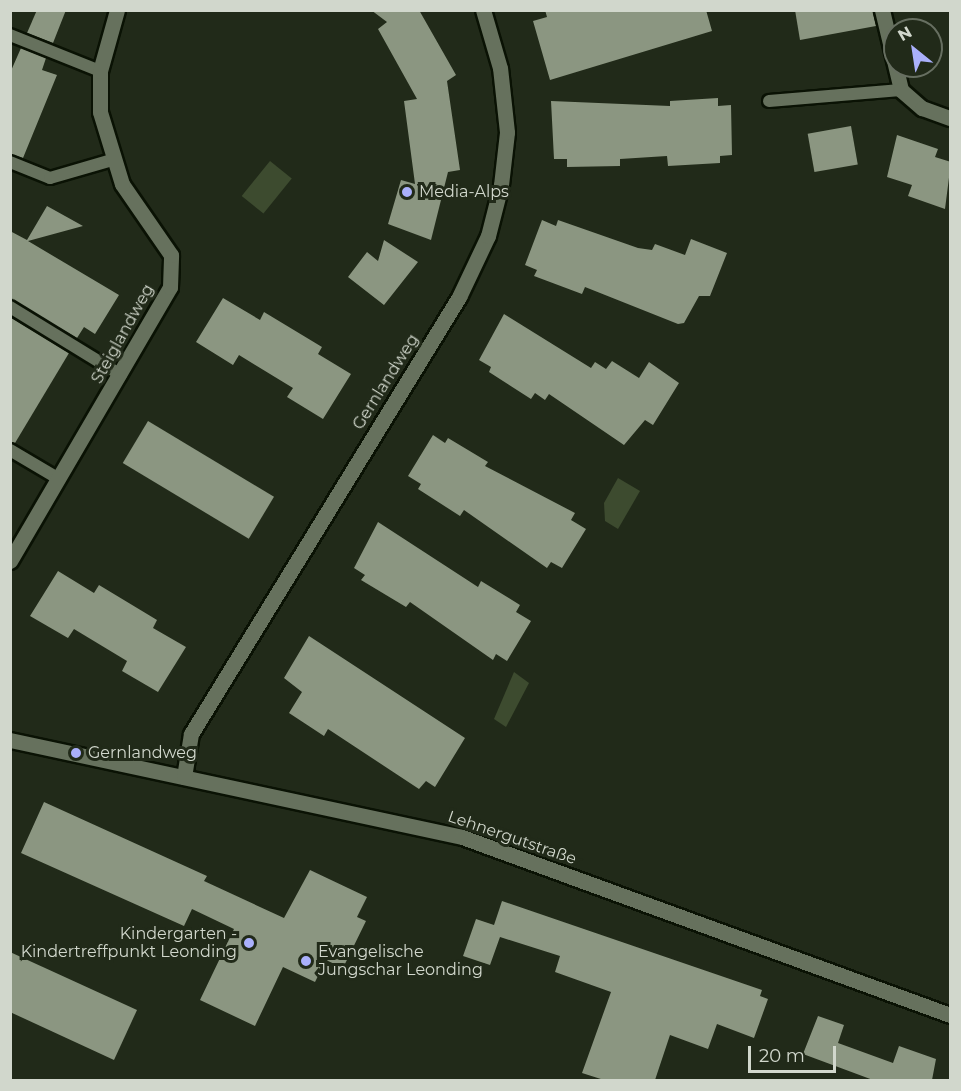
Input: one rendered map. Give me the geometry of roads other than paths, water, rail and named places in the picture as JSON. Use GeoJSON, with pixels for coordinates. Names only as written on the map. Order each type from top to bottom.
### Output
{"type":"FeatureCollection","features":[{"type":"Feature","properties":{"kind":"street","name":"Steiglandweg"},"geometry":{"type":"LineString","coordinates":[[10,561],[162,306],[173,270],[165,243],[137,208],[112,160],[100,112],[100,71],[117,10]]}},
{"type":"Feature","properties":{"kind":"street","name":"Gernlandweg"},"geometry":{"type":"LineString","coordinates":[[184,777],[191,734],[459,297],[488,236],[501,186],[507,132],[500,68],[483,10]]}},
{"type":"Feature","properties":{"kind":"street"},"geometry":{"type":"LineString","coordinates":[[882,10],[902,90],[922,108],[951,118]]}},
{"type":"Feature","properties":{"kind":"street","name":"Lehnergutstraße"},"geometry":{"type":"LineString","coordinates":[[10,740],[462,837],[951,1015]]}},
{"type":"Feature","properties":{"kind":"lane"},"geometry":{"type":"LineString","coordinates":[[10,34],[100,71]]}},
{"type":"Feature","properties":{"kind":"lane"},"geometry":{"type":"LineString","coordinates":[[769,101],[902,90]]}},
{"type":"Feature","properties":{"kind":"lane"},"geometry":{"type":"LineString","coordinates":[[10,162],[50,178],[112,160]]}},
{"type":"Feature","properties":{"kind":"lane"},"geometry":{"type":"LineString","coordinates":[[10,308],[121,375]]}},
{"type":"Feature","properties":{"kind":"lane"},"geometry":{"type":"LineString","coordinates":[[10,450],[59,479]]}},
{"type":"Feature","properties":{"kind":"place","name":"Media-Alps"},"geometry":{"type":"Point","coordinates":[407,192]}},
{"type":"Feature","properties":{"kind":"place","name":"Gernlandweg"},"geometry":{"type":"Point","coordinates":[76,753]}},
{"type":"Feature","properties":{"kind":"place","name":"Kindergarten - Kindertreffpunkt Leonding"},"geometry":{"type":"Point","coordinates":[249,943]}},
{"type":"Feature","properties":{"kind":"place","name":"Evangelische Jungschar Leonding"},"geometry":{"type":"Point","coordinates":[306,961]}}]}
